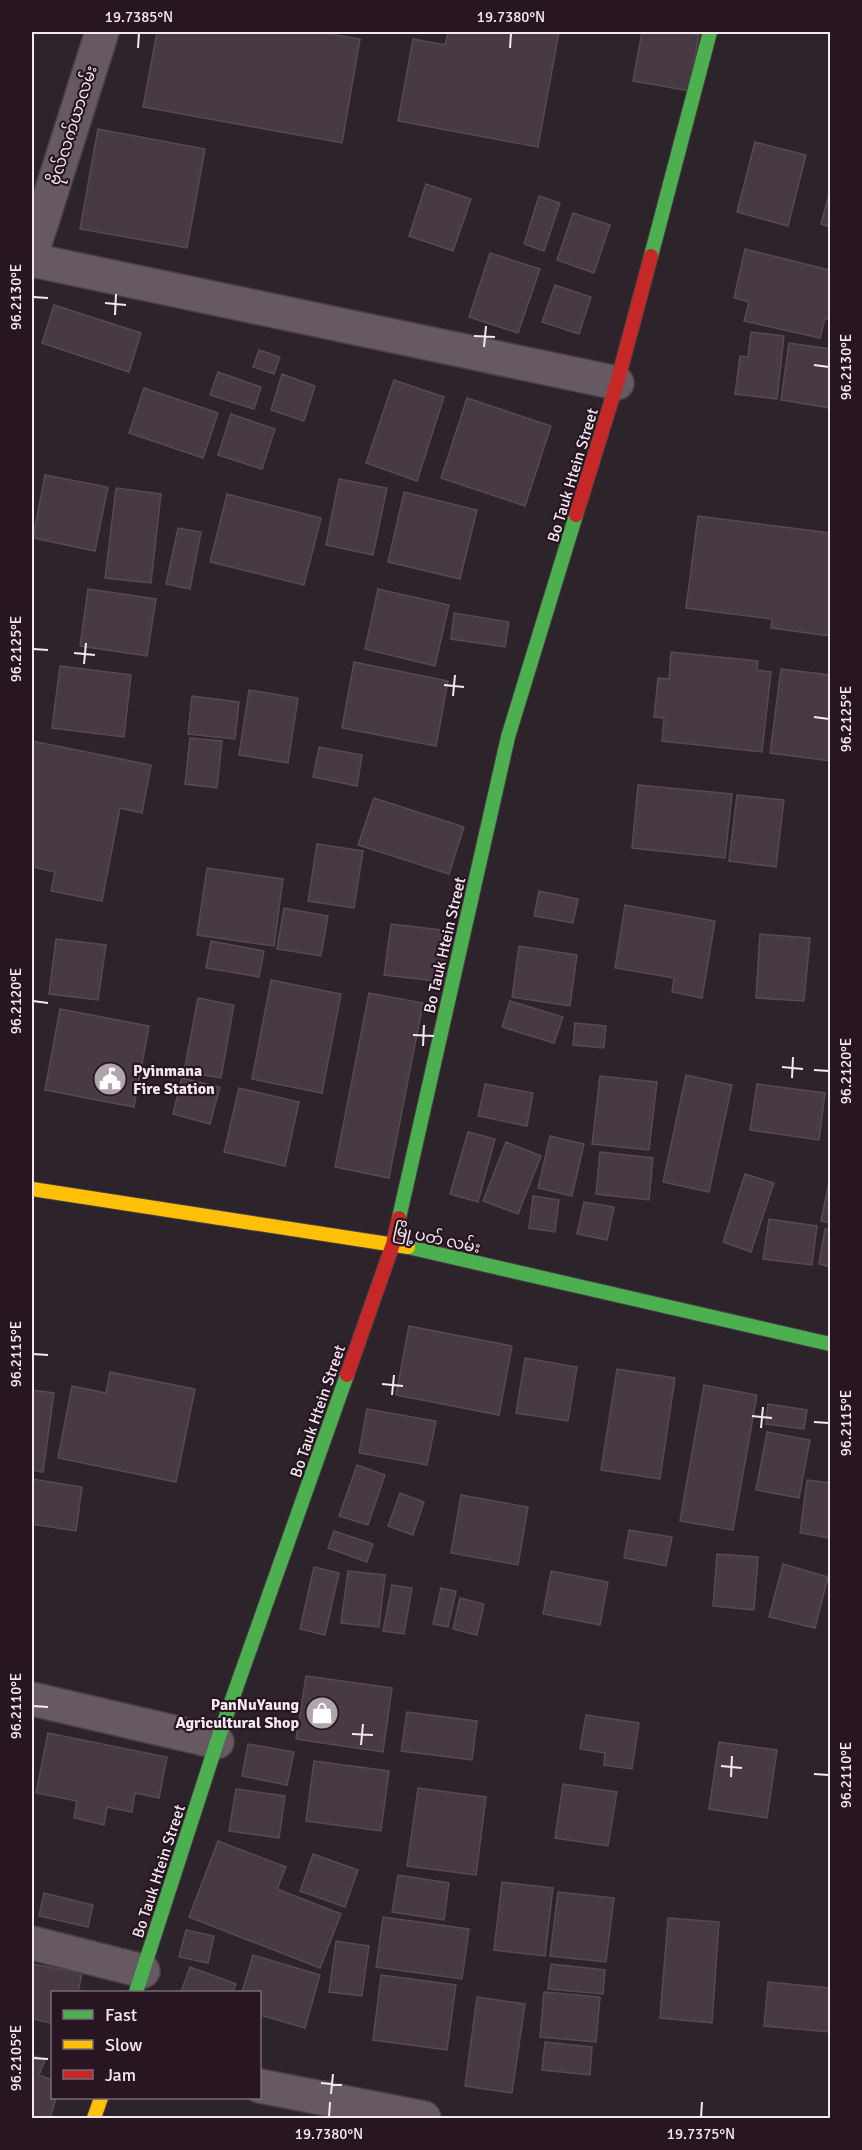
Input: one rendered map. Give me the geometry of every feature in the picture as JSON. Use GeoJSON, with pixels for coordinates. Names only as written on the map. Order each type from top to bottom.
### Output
{"type":"FeatureCollection","features":[{"type":"Feature","properties":{"kind":"street","name":"ဗိုလ်လက်ယာလမ်း"},"geometry":{"type":"LineString","coordinates":[[32,253],[102,32]]}},
{"type":"Feature","properties":{"kind":"street","name":"Bo Tauk Htein Street"},"geometry":{"type":"LineString","coordinates":[[139,1982],[217,1742],[393,1244],[508,737],[617,382],[710,32]]}},
{"type":"Feature","properties":{"kind":"street"},"geometry":{"type":"LineString","coordinates":[[32,260],[617,382]]}},
{"type":"Feature","properties":{"kind":"street","name":"မြို့ပတ် လမ်း"},"geometry":{"type":"LineString","coordinates":[[32,1189],[393,1244],[831,1344]]}},
{"type":"Feature","properties":{"kind":"street"},"geometry":{"type":"LineString","coordinates":[[32,1699],[217,1742]]}},
{"type":"Feature","properties":{"kind":"street"},"geometry":{"type":"LineString","coordinates":[[32,1944],[139,1982]]}},
{"type":"Feature","properties":{"kind":"street"},"geometry":{"type":"LineString","coordinates":[[261,2086],[424,2118]]}},
{"type":"Feature","properties":{"kind":"street"},"geometry":{"type":"LineString","coordinates":[[94,2118],[100,2099]]}},
{"type":"Feature","properties":{"kind":"building"},"geometry":{"type":"Polygon","coordinates":[[[157,32],[319,32],[360,39],[342,143],[143,107],[157,32]]]}},
{"type":"Feature","properties":{"kind":"building"},"geometry":{"type":"Polygon","coordinates":[[[448,32],[559,32],[538,147],[398,121],[413,39],[445,45],[448,32]]]}},
{"type":"Feature","properties":{"kind":"building"},"geometry":{"type":"Polygon","coordinates":[[[642,32],[681,32],[699,35],[689,91],[633,81],[642,32]]]}},
{"type":"Feature","properties":{"kind":"building"},"geometry":{"type":"Polygon","coordinates":[[[98,129],[205,149],[187,248],[80,229],[98,129]]]}},
{"type":"Feature","properties":{"kind":"building"},"geometry":{"type":"Polygon","coordinates":[[[755,142],[806,155],[788,226],[737,212],[755,142]]]}},
{"type":"Feature","properties":{"kind":"building"},"geometry":{"type":"Polygon","coordinates":[[[426,184],[471,199],[453,251],[409,236],[426,184]]]}},
{"type":"Feature","properties":{"kind":"building"},"geometry":{"type":"Polygon","coordinates":[[[830,191],[830,227],[821,224],[830,191]]]}},
{"type":"Feature","properties":{"kind":"building"},"geometry":{"type":"Polygon","coordinates":[[[539,196],[560,203],[544,251],[524,244],[539,196]]]}},
{"type":"Feature","properties":{"kind":"building"},"geometry":{"type":"Polygon","coordinates":[[[573,213],[610,225],[594,273],[557,260],[573,213]]]}},
{"type":"Feature","properties":{"kind":"building"},"geometry":{"type":"Polygon","coordinates":[[[745,249],[830,270],[830,320],[825,318],[820,338],[744,321],[749,302],[734,298],[745,249]]]}},
{"type":"Feature","properties":{"kind":"building"},"geometry":{"type":"Polygon","coordinates":[[[490,253],[540,269],[518,333],[469,317],[490,253]]]}},
{"type":"Feature","properties":{"kind":"building"},"geometry":{"type":"Polygon","coordinates":[[[555,285],[591,297],[579,334],[542,322],[555,285]]]}},
{"type":"Feature","properties":{"kind":"building"},"geometry":{"type":"Polygon","coordinates":[[[54,305],[141,333],[129,372],[42,343],[54,305]]]}},
{"type":"Feature","properties":{"kind":"building"},"geometry":{"type":"Polygon","coordinates":[[[751,332],[784,336],[777,399],[735,394],[740,356],[748,357],[751,332]]]}},
{"type":"Feature","properties":{"kind":"building"},"geometry":{"type":"Polygon","coordinates":[[[789,343],[830,349],[830,408],[781,400],[789,343]]]}},
{"type":"Feature","properties":{"kind":"building"},"geometry":{"type":"Polygon","coordinates":[[[259,350],[280,357],[274,374],[253,367],[259,350]]]}},
{"type":"Feature","properties":{"kind":"building"},"geometry":{"type":"Polygon","coordinates":[[[218,372],[261,387],[254,409],[210,395],[218,372]]]}},
{"type":"Feature","properties":{"kind":"building"},"geometry":{"type":"Polygon","coordinates":[[[282,374],[315,386],[304,421],[271,410],[282,374]]]}},
{"type":"Feature","properties":{"kind":"building"},"geometry":{"type":"Polygon","coordinates":[[[394,380],[444,397],[417,481],[366,463],[394,380]]]}},
{"type":"Feature","properties":{"kind":"building"},"geometry":{"type":"Polygon","coordinates":[[[144,388],[218,413],[203,458],[129,433],[144,388]]]}},
{"type":"Feature","properties":{"kind":"building"},"geometry":{"type":"Polygon","coordinates":[[[467,398],[551,426],[525,506],[441,478],[467,398]]]}},
{"type":"Feature","properties":{"kind":"building"},"geometry":{"type":"Polygon","coordinates":[[[231,414],[275,429],[262,469],[218,455],[231,414]]]}},
{"type":"Feature","properties":{"kind":"building"},"geometry":{"type":"Polygon","coordinates":[[[45,475],[108,487],[95,551],[33,538],[45,475]]]}},
{"type":"Feature","properties":{"kind":"building"},"geometry":{"type":"Polygon","coordinates":[[[339,479],[387,488],[373,555],[326,545],[339,479]]]}},
{"type":"Feature","properties":{"kind":"building"},"geometry":{"type":"Polygon","coordinates":[[[116,488],[161,494],[151,583],[105,578],[116,488]]]}},
{"type":"Feature","properties":{"kind":"building"},"geometry":{"type":"Polygon","coordinates":[[[404,492],[477,510],[460,579],[388,562],[404,492]]]}},
{"type":"Feature","properties":{"kind":"building"},"geometry":{"type":"Polygon","coordinates":[[[227,494],[321,518],[304,585],[210,562],[227,494]]]}},
{"type":"Feature","properties":{"kind":"building"},"geometry":{"type":"Polygon","coordinates":[[[698,516],[830,533],[830,636],[771,628],[772,619],[686,608],[698,516]]]}},
{"type":"Feature","properties":{"kind":"building"},"geometry":{"type":"Polygon","coordinates":[[[178,528],[201,532],[190,589],[166,584],[178,528]]]}},
{"type":"Feature","properties":{"kind":"building"},"geometry":{"type":"Polygon","coordinates":[[[88,589],[156,599],[147,656],[80,646],[88,589]]]}},
{"type":"Feature","properties":{"kind":"building"},"geometry":{"type":"Polygon","coordinates":[[[378,589],[449,605],[435,666],[365,649],[378,589]]]}},
{"type":"Feature","properties":{"kind":"building"},"geometry":{"type":"Polygon","coordinates":[[[454,613],[509,622],[505,647],[451,639],[454,613]]]}},
{"type":"Feature","properties":{"kind":"building"},"geometry":{"type":"Polygon","coordinates":[[[671,652],[758,661],[757,670],[771,672],[762,752],[662,741],[664,718],[654,717],[658,678],[669,679],[671,652]]]}},
{"type":"Feature","properties":{"kind":"building"},"geometry":{"type":"Polygon","coordinates":[[[354,662],[448,681],[436,746],[342,728],[354,662]]]}},
{"type":"Feature","properties":{"kind":"building"},"geometry":{"type":"Polygon","coordinates":[[[60,666],[131,675],[124,737],[52,728],[60,666]]]}},
{"type":"Feature","properties":{"kind":"building"},"geometry":{"type":"Polygon","coordinates":[[[781,669],[830,675],[830,761],[770,753],[781,669]]]}},
{"type":"Feature","properties":{"kind":"building"},"geometry":{"type":"Polygon","coordinates":[[[249,690],[298,698],[288,763],[239,755],[249,690]]]}},
{"type":"Feature","properties":{"kind":"building"},"geometry":{"type":"Polygon","coordinates":[[[192,696],[239,702],[235,739],[188,734],[192,696]]]}},
{"type":"Feature","properties":{"kind":"building"},"geometry":{"type":"Polygon","coordinates":[[[190,738],[222,741],[217,788],[185,784],[190,738]]]}},
{"type":"Feature","properties":{"kind":"building"},"geometry":{"type":"Polygon","coordinates":[[[32,741],[151,765],[142,813],[120,808],[102,901],[51,891],[55,872],[32,867],[32,741]]]}},
{"type":"Feature","properties":{"kind":"building"},"geometry":{"type":"Polygon","coordinates":[[[319,747],[362,755],[357,786],[313,777],[319,747]]]}},
{"type":"Feature","properties":{"kind":"building"},"geometry":{"type":"Polygon","coordinates":[[[638,785],[732,794],[725,858],[632,848],[638,785]]]}},
{"type":"Feature","properties":{"kind":"building"},"geometry":{"type":"Polygon","coordinates":[[[737,795],[784,800],[776,867],[729,861],[737,795]]]}},
{"type":"Feature","properties":{"kind":"building"},"geometry":{"type":"Polygon","coordinates":[[[374,798],[464,827],[449,874],[358,845],[374,798]]]}},
{"type":"Feature","properties":{"kind":"building"},"geometry":{"type":"Polygon","coordinates":[[[317,844],[363,851],[354,908],[308,901],[317,844]]]}},
{"type":"Feature","properties":{"kind":"building"},"geometry":{"type":"Polygon","coordinates":[[[207,868],[283,879],[274,946],[197,935],[207,868]]]}},
{"type":"Feature","properties":{"kind":"building"},"geometry":{"type":"Polygon","coordinates":[[[539,891],[578,899],[573,923],[534,916],[539,891]]]}},
{"type":"Feature","properties":{"kind":"building"},"geometry":{"type":"Polygon","coordinates":[[[625,905],[715,921],[702,998],[672,992],[674,978],[615,968],[625,905]]]}},
{"type":"Feature","properties":{"kind":"building"},"geometry":{"type":"Polygon","coordinates":[[[284,908],[328,916],[321,956],[277,949],[284,908]]]}},
{"type":"Feature","properties":{"kind":"building"},"geometry":{"type":"Polygon","coordinates":[[[391,924],[450,931],[444,982],[384,975],[391,924]]]}},
{"type":"Feature","properties":{"kind":"building"},"geometry":{"type":"Polygon","coordinates":[[[760,934],[810,938],[804,1001],[756,998],[760,934]]]}},
{"type":"Feature","properties":{"kind":"building"},"geometry":{"type":"Polygon","coordinates":[[[56,939],[106,945],[98,1000],[49,994],[56,939]]]}},
{"type":"Feature","properties":{"kind":"building"},"geometry":{"type":"Polygon","coordinates":[[[211,941],[264,951],[259,977],[206,968],[211,941]]]}},
{"type":"Feature","properties":{"kind":"building"},"geometry":{"type":"Polygon","coordinates":[[[519,946],[577,955],[570,1006],[512,997],[519,946]]]}},
{"type":"Feature","properties":{"kind":"building"},"geometry":{"type":"Polygon","coordinates":[[[271,980],[341,994],[322,1093],[252,1079],[271,980]]]}},
{"type":"Feature","properties":{"kind":"building"},"geometry":{"type":"Polygon","coordinates":[[[369,993],[423,1003],[389,1178],[335,1167],[369,993]]]}},
{"type":"Feature","properties":{"kind":"building"},"geometry":{"type":"Polygon","coordinates":[[[198,998],[234,1005],[221,1078],[184,1072],[198,998]]]}},
{"type":"Feature","properties":{"kind":"building"},"geometry":{"type":"Polygon","coordinates":[[[510,1001],[563,1017],[554,1043],[502,1027],[510,1001]]]}},
{"type":"Feature","properties":{"kind":"building"},"geometry":{"type":"Polygon","coordinates":[[[60,1009],[149,1026],[134,1107],[45,1090],[60,1009]]]}},
{"type":"Feature","properties":{"kind":"building"},"geometry":{"type":"Polygon","coordinates":[[[575,1023],[606,1026],[604,1048],[573,1045],[575,1023]]]}},
{"type":"Feature","properties":{"kind":"building"},"geometry":{"type":"Polygon","coordinates":[[[686,1075],[732,1085],[709,1192],[663,1182],[686,1075]]]}},
{"type":"Feature","properties":{"kind":"building"},"geometry":{"type":"Polygon","coordinates":[[[600,1076],[657,1082],[649,1150],[592,1144],[600,1076]]]}},
{"type":"Feature","properties":{"kind":"building"},"geometry":{"type":"Polygon","coordinates":[[[182,1078],[220,1087],[210,1124],[173,1114],[182,1078]]]}},
{"type":"Feature","properties":{"kind":"building"},"geometry":{"type":"Polygon","coordinates":[[[485,1084],[533,1093],[527,1126],[478,1116],[485,1084]]]}},
{"type":"Feature","properties":{"kind":"building"},"geometry":{"type":"Polygon","coordinates":[[[757,1084],[825,1093],[819,1140],[750,1130],[757,1084]]]}},
{"type":"Feature","properties":{"kind":"building"},"geometry":{"type":"Polygon","coordinates":[[[239,1088],[299,1102],[285,1166],[224,1152],[239,1088]]]}},
{"type":"Feature","properties":{"kind":"building"},"geometry":{"type":"Polygon","coordinates":[[[468,1132],[495,1139],[478,1202],[450,1194],[468,1132]]]}},
{"type":"Feature","properties":{"kind":"building"},"geometry":{"type":"Polygon","coordinates":[[[550,1136],[584,1144],[572,1196],[538,1188],[550,1136]]]}},
{"type":"Feature","properties":{"kind":"building"},"geometry":{"type":"Polygon","coordinates":[[[506,1142],[541,1156],[518,1214],[483,1201],[506,1142]]]}},
{"type":"Feature","properties":{"kind":"building"},"geometry":{"type":"Polygon","coordinates":[[[600,1152],[653,1158],[649,1200],[596,1194],[600,1152]]]}},
{"type":"Feature","properties":{"kind":"building"},"geometry":{"type":"Polygon","coordinates":[[[745,1174],[774,1183],[751,1252],[723,1242],[745,1174]]]}},
{"type":"Feature","properties":{"kind":"building"},"geometry":{"type":"Polygon","coordinates":[[[830,1177],[830,1223],[821,1221],[830,1177]]]}},
{"type":"Feature","properties":{"kind":"building"},"geometry":{"type":"Polygon","coordinates":[[[533,1196],[559,1200],[555,1232],[529,1228],[533,1196]]]}},
{"type":"Feature","properties":{"kind":"building"},"geometry":{"type":"Polygon","coordinates":[[[584,1202],[614,1207],[607,1240],[577,1234],[584,1202]]]}},
{"type":"Feature","properties":{"kind":"building"},"geometry":{"type":"Polygon","coordinates":[[[769,1219],[817,1226],[812,1265],[763,1259],[769,1219]]]}},
{"type":"Feature","properties":{"kind":"building"},"geometry":{"type":"Polygon","coordinates":[[[825,1229],[830,1230],[830,1267],[819,1264],[825,1229]]]}},
{"type":"Feature","properties":{"kind":"building"},"geometry":{"type":"Polygon","coordinates":[[[409,1326],[512,1346],[499,1415],[396,1395],[409,1326]]]}},
{"type":"Feature","properties":{"kind":"building"},"geometry":{"type":"Polygon","coordinates":[[[525,1358],[577,1367],[568,1421],[516,1413],[525,1358]]]}},
{"type":"Feature","properties":{"kind":"building"},"geometry":{"type":"Polygon","coordinates":[[[617,1369],[675,1378],[660,1479],[601,1470],[617,1369]]]}},
{"type":"Feature","properties":{"kind":"building"},"geometry":{"type":"Polygon","coordinates":[[[110,1372],[195,1389],[176,1482],[58,1458],[72,1386],[106,1393],[110,1372]]]}},
{"type":"Feature","properties":{"kind":"building"},"geometry":{"type":"Polygon","coordinates":[[[704,1385],[757,1395],[733,1530],[680,1521],[704,1385]]]}},
{"type":"Feature","properties":{"kind":"building"},"geometry":{"type":"Polygon","coordinates":[[[32,1390],[54,1393],[43,1472],[32,1470],[32,1390]]]}},
{"type":"Feature","properties":{"kind":"building"},"geometry":{"type":"Polygon","coordinates":[[[768,1404],[807,1410],[804,1429],[766,1424],[768,1404]]]}},
{"type":"Feature","properties":{"kind":"building"},"geometry":{"type":"Polygon","coordinates":[[[367,1409],[436,1421],[427,1465],[359,1453],[367,1409]]]}},
{"type":"Feature","properties":{"kind":"building"},"geometry":{"type":"Polygon","coordinates":[[[767,1432],[810,1440],[799,1498],[756,1490],[767,1432]]]}},
{"type":"Feature","properties":{"kind":"building"},"geometry":{"type":"Polygon","coordinates":[[[357,1465],[385,1475],[368,1525],[339,1516],[357,1465]]]}},
{"type":"Feature","properties":{"kind":"building"},"geometry":{"type":"Polygon","coordinates":[[[32,1479],[82,1487],[76,1531],[32,1524],[32,1479]]]}},
{"type":"Feature","properties":{"kind":"building"},"geometry":{"type":"Polygon","coordinates":[[[807,1480],[830,1483],[830,1538],[800,1533],[807,1480]]]}},
{"type":"Feature","properties":{"kind":"building"},"geometry":{"type":"Polygon","coordinates":[[[400,1493],[424,1502],[413,1535],[388,1526],[400,1493]]]}},
{"type":"Feature","properties":{"kind":"building"},"geometry":{"type":"Polygon","coordinates":[[[461,1495],[528,1507],[518,1565],[451,1553],[461,1495]]]}},
{"type":"Feature","properties":{"kind":"building"},"geometry":{"type":"Polygon","coordinates":[[[629,1530],[672,1537],[666,1566],[624,1558],[629,1530]]]}},
{"type":"Feature","properties":{"kind":"building"},"geometry":{"type":"Polygon","coordinates":[[[334,1531],[373,1544],[367,1562],[328,1548],[334,1531]]]}},
{"type":"Feature","properties":{"kind":"building"},"geometry":{"type":"Polygon","coordinates":[[[717,1554],[758,1557],[754,1610],[713,1606],[717,1554]]]}},
{"type":"Feature","properties":{"kind":"building"},"geometry":{"type":"Polygon","coordinates":[[[783,1564],[828,1577],[815,1628],[769,1617],[783,1564]]]}},
{"type":"Feature","properties":{"kind":"building"},"geometry":{"type":"Polygon","coordinates":[[[314,1567],[339,1573],[325,1635],[300,1629],[314,1567]]]}},
{"type":"Feature","properties":{"kind":"building"},"geometry":{"type":"Polygon","coordinates":[[[348,1571],[385,1575],[379,1627],[341,1623],[348,1571]]]}},
{"type":"Feature","properties":{"kind":"building"},"geometry":{"type":"Polygon","coordinates":[[[551,1571],[608,1582],[600,1625],[543,1614],[551,1571]]]}},
{"type":"Feature","properties":{"kind":"building"},"geometry":{"type":"Polygon","coordinates":[[[392,1585],[412,1588],[404,1634],[383,1631],[392,1585]]]}},
{"type":"Feature","properties":{"kind":"building"},"geometry":{"type":"Polygon","coordinates":[[[441,1588],[456,1591],[448,1627],[433,1624],[441,1588]]]}},
{"type":"Feature","properties":{"kind":"building"},"geometry":{"type":"Polygon","coordinates":[[[460,1598],[484,1604],[477,1635],[453,1629],[460,1598]]]}},
{"type":"Feature","properties":{"kind":"building"},"geometry":{"type":"Polygon","coordinates":[[[306,1676],[392,1688],[383,1752],[296,1739],[306,1676]]]}},
{"type":"Feature","properties":{"kind":"building"},"geometry":{"type":"Polygon","coordinates":[[[407,1712],[477,1721],[472,1760],[401,1751],[407,1712]]]}},
{"type":"Feature","properties":{"kind":"building"},"geometry":{"type":"Polygon","coordinates":[[[586,1715],[639,1723],[632,1769],[604,1765],[605,1753],[580,1749],[586,1715]]]}},
{"type":"Feature","properties":{"kind":"building"},"geometry":{"type":"Polygon","coordinates":[[[48,1733],[167,1757],[159,1798],[135,1793],[132,1812],[107,1807],[104,1825],[74,1818],[77,1801],[36,1793],[48,1733]]]}},
{"type":"Feature","properties":{"kind":"building"},"geometry":{"type":"Polygon","coordinates":[[[719,1742],[777,1750],[767,1818],[709,1809],[719,1742]]]}},
{"type":"Feature","properties":{"kind":"building"},"geometry":{"type":"Polygon","coordinates":[[[248,1744],[294,1752],[287,1785],[242,1776],[248,1744]]]}},
{"type":"Feature","properties":{"kind":"building"},"geometry":{"type":"Polygon","coordinates":[[[314,1761],[389,1771],[381,1831],[306,1821],[314,1761]]]}},
{"type":"Feature","properties":{"kind":"building"},"geometry":{"type":"Polygon","coordinates":[[[563,1784],[617,1792],[608,1846],[555,1838],[563,1784]]]}},
{"type":"Feature","properties":{"kind":"building"},"geometry":{"type":"Polygon","coordinates":[[[418,1788],[486,1797],[476,1875],[407,1866],[418,1788]]]}},
{"type":"Feature","properties":{"kind":"building"},"geometry":{"type":"Polygon","coordinates":[[[236,1789],[285,1796],[279,1838],[229,1831],[236,1789]]]}},
{"type":"Feature","properties":{"kind":"building"},"geometry":{"type":"Polygon","coordinates":[[[218,1841],[286,1867],[277,1889],[341,1914],[320,1968],[189,1917],[218,1841]]]}},
{"type":"Feature","properties":{"kind":"building"},"geometry":{"type":"Polygon","coordinates":[[[313,1854],[358,1870],[345,1907],[300,1891],[313,1854]]]}},
{"type":"Feature","properties":{"kind":"building"},"geometry":{"type":"Polygon","coordinates":[[[398,1875],[449,1883],[444,1920],[392,1912],[398,1875]]]}},
{"type":"Feature","properties":{"kind":"building"},"geometry":{"type":"Polygon","coordinates":[[[502,1882],[553,1888],[545,1956],[494,1950],[502,1882]]]}},
{"type":"Feature","properties":{"kind":"building"},"geometry":{"type":"Polygon","coordinates":[[[558,1892],[614,1898],[606,1962],[550,1956],[558,1892]]]}},
{"type":"Feature","properties":{"kind":"building"},"geometry":{"type":"Polygon","coordinates":[[[44,1893],[93,1905],[88,1927],[39,1916],[44,1893]]]}},
{"type":"Feature","properties":{"kind":"building"},"geometry":{"type":"Polygon","coordinates":[[[383,1917],[469,1929],[462,1979],[376,1967],[383,1917]]]}},
{"type":"Feature","properties":{"kind":"building"},"geometry":{"type":"Polygon","coordinates":[[[668,1918],[719,1922],[712,2023],[660,2018],[668,1918]]]}},
{"type":"Feature","properties":{"kind":"building"},"geometry":{"type":"Polygon","coordinates":[[[186,1930],[214,1936],[208,1963],[179,1957],[186,1930]]]}},
{"type":"Feature","properties":{"kind":"building"},"geometry":{"type":"Polygon","coordinates":[[[336,1941],[369,1946],[362,1996],[329,1992],[336,1941]]]}},
{"type":"Feature","properties":{"kind":"building"},"geometry":{"type":"Polygon","coordinates":[[[253,1955],[320,1975],[305,2028],[261,2015],[261,1991],[242,1991],[253,1955]]]}},
{"type":"Feature","properties":{"kind":"building"},"geometry":{"type":"Polygon","coordinates":[[[32,1964],[82,1973],[78,1991],[51,1991],[51,2023],[32,2019],[32,1964]]]}},
{"type":"Feature","properties":{"kind":"building"},"geometry":{"type":"Polygon","coordinates":[[[551,1964],[605,1970],[603,1994],[548,1989],[551,1964]]]}},
{"type":"Feature","properties":{"kind":"building"},"geometry":{"type":"Polygon","coordinates":[[[190,1967],[236,1984],[233,1991],[181,1991],[190,1967]]]}},
{"type":"Feature","properties":{"kind":"building"},"geometry":{"type":"Polygon","coordinates":[[[381,1975],[456,1985],[447,2050],[373,2040],[381,1975]]]}},
{"type":"Feature","properties":{"kind":"building"},"geometry":{"type":"Polygon","coordinates":[[[768,1982],[830,1988],[830,2032],[764,2026],[768,1982]]]}},
{"type":"Feature","properties":{"kind":"building"},"geometry":{"type":"Polygon","coordinates":[[[544,1992],[600,1997],[596,2042],[540,2037],[544,1992]]]}},
{"type":"Feature","properties":{"kind":"building"},"geometry":{"type":"Polygon","coordinates":[[[477,1997],[525,2004],[512,2093],[465,2086],[477,1997]]]}},
{"type":"Feature","properties":{"kind":"building"},"geometry":{"type":"Polygon","coordinates":[[[545,2042],[592,2047],[590,2075],[542,2070],[545,2042]]]}},
{"type":"Feature","properties":{"kind":"building"},"geometry":{"type":"Polygon","coordinates":[[[32,2055],[45,2060],[39,2075],[51,2080],[51,2099],[56,2099],[50,2118],[32,2118],[32,2055]]]}},
{"type":"Feature","properties":{"kind":"traffic: fast"},"geometry":{"type":"LineString","coordinates":[[651,256],[710,32]]}},
{"type":"Feature","properties":{"kind":"traffic: fast"},"geometry":{"type":"LineString","coordinates":[[399,1218],[508,737],[576,515]]}},
{"type":"Feature","properties":{"kind":"traffic: fast"},"geometry":{"type":"LineString","coordinates":[[408,1247],[830,1344]]}},
{"type":"Feature","properties":{"kind":"traffic: fast"},"geometry":{"type":"LineString","coordinates":[[136,1991],[217,1742],[347,1375]]}},
{"type":"Feature","properties":{"kind":"traffic: slow"},"geometry":{"type":"LineString","coordinates":[[32,1189],[408,1247]]}},
{"type":"Feature","properties":{"kind":"traffic: slow"},"geometry":{"type":"LineString","coordinates":[[94,2118],[101,2099]]}},
{"type":"Feature","properties":{"kind":"traffic: jam"},"geometry":{"type":"LineString","coordinates":[[576,515],[617,383],[651,256]]}},
{"type":"Feature","properties":{"kind":"traffic: jam"},"geometry":{"type":"LineString","coordinates":[[347,1375],[393,1244],[399,1218]]}},
{"type":"Feature","properties":{"kind":"place","name":"Pyinmana Fire Station"},"geometry":{"type":"Point","coordinates":[110,1079]}},
{"type":"Feature","properties":{"kind":"place","name":"PanNuYaung Agricultural Shop"},"geometry":{"type":"Point","coordinates":[322,1713]}}]}
